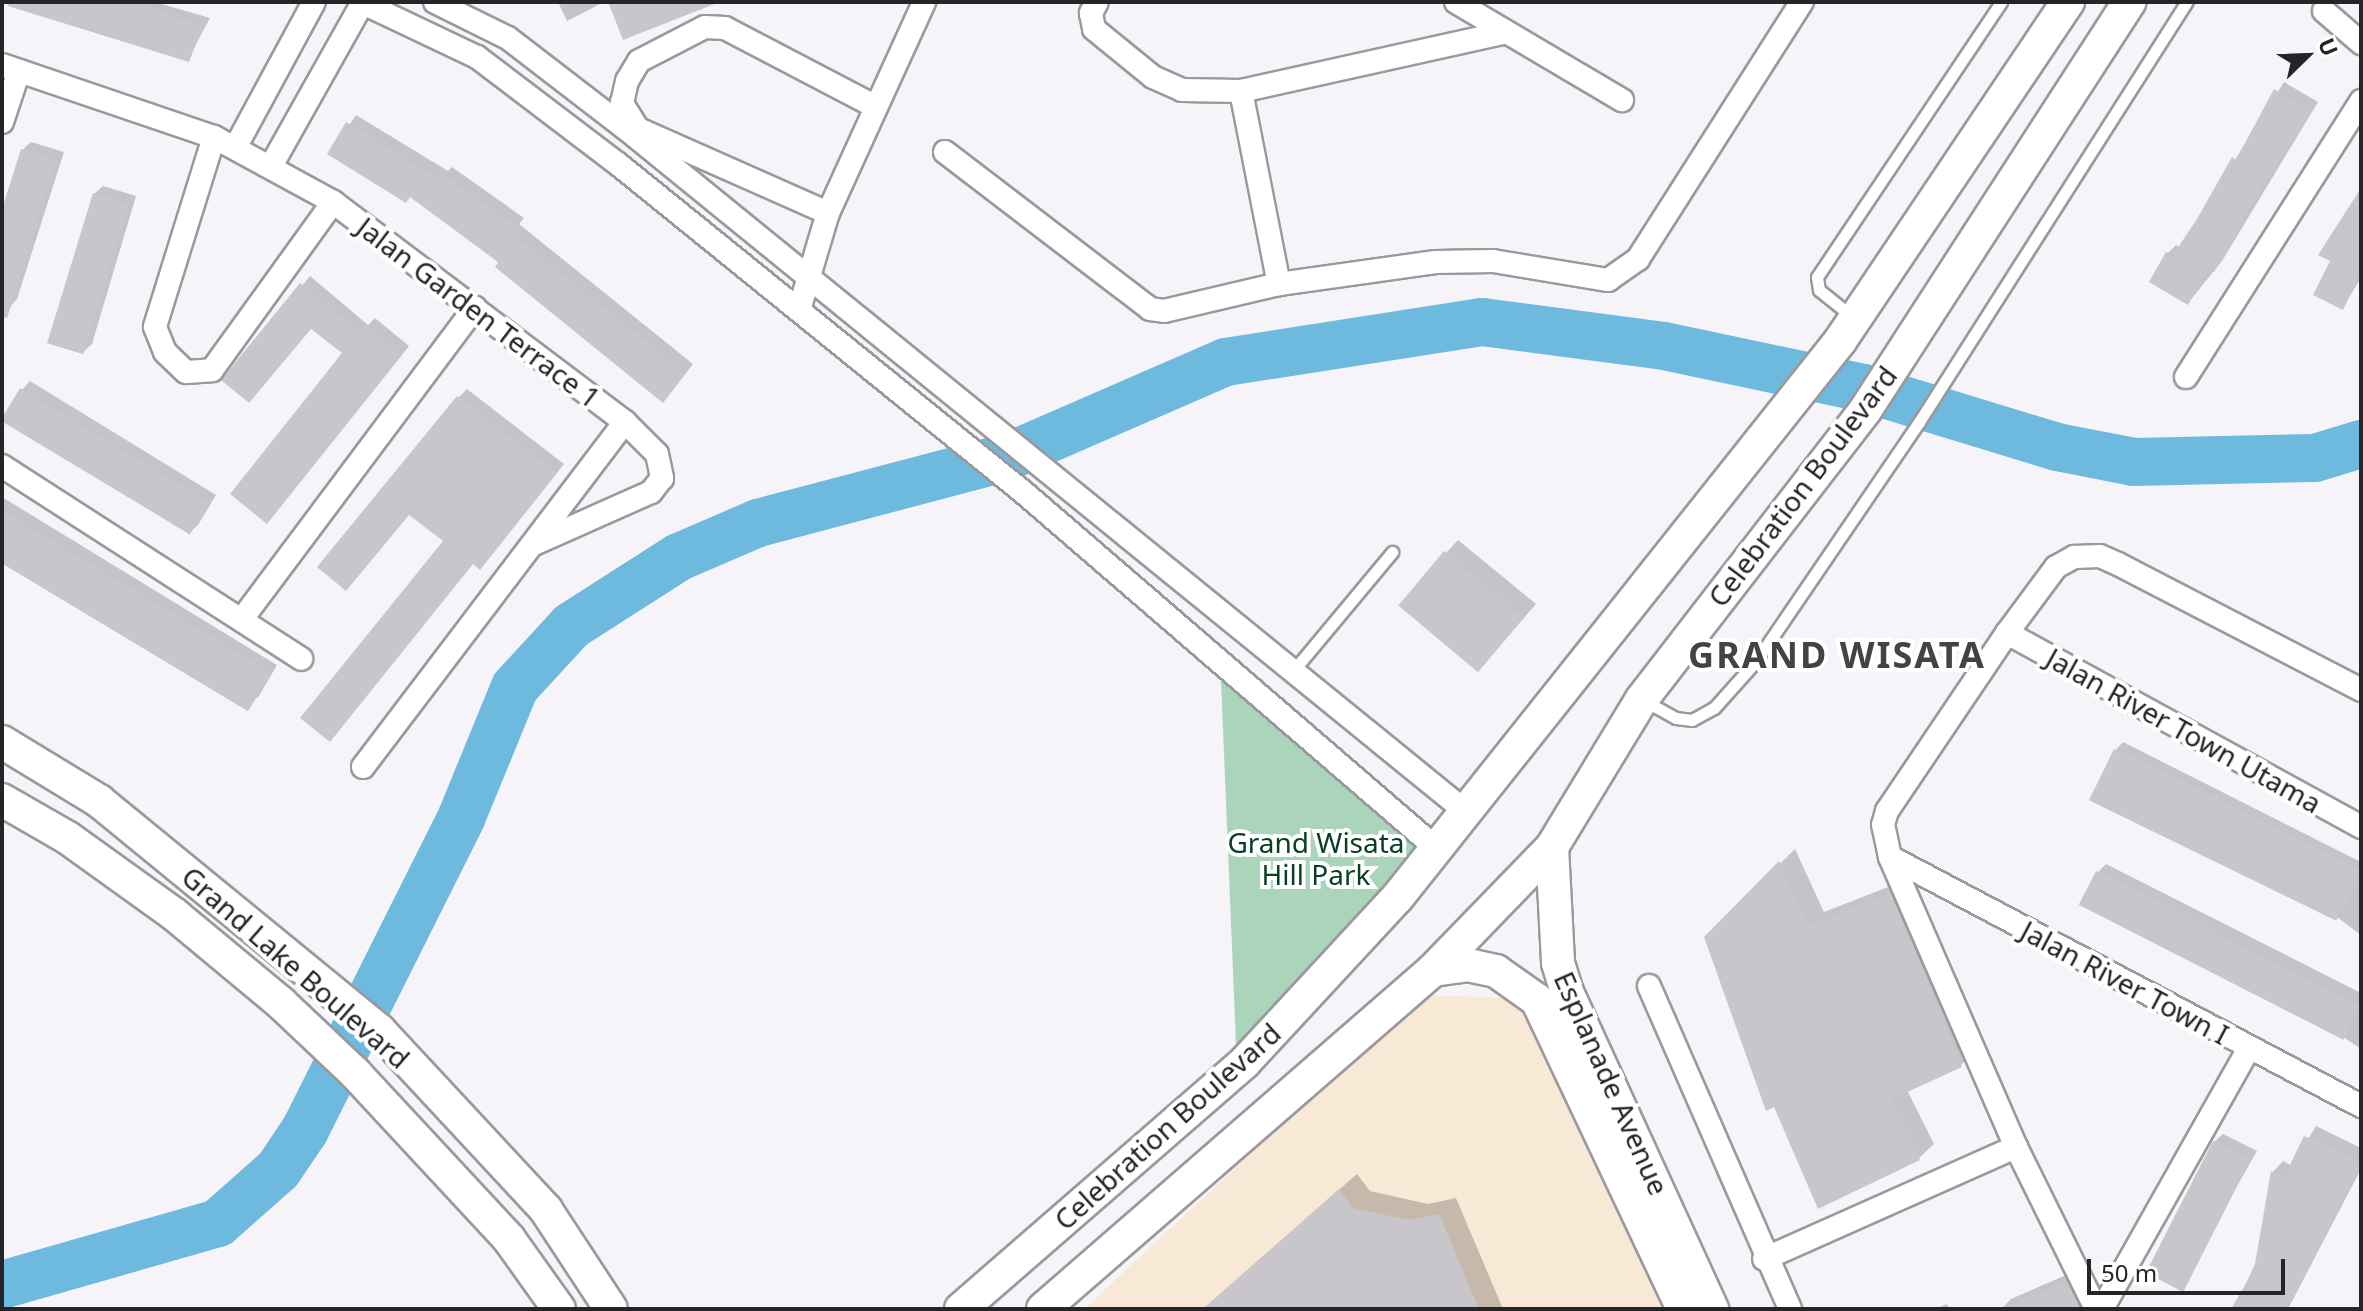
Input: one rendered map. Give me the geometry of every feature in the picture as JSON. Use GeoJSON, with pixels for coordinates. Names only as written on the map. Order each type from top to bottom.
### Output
{"type":"FeatureCollection","features":[{"type":"Feature","properties":{"kind":"street"},"geometry":{"type":"LineString","coordinates":[[235,148],[314,2]]}},
{"type":"Feature","properties":{"kind":"street"},"geometry":{"type":"LineString","coordinates":[[271,166],[362,2],[477,57],[981,457],[1437,849]]}},
{"type":"Feature","properties":{"kind":"street"},"geometry":{"type":"LineString","coordinates":[[435,2],[508,38],[1047,467],[1465,811]]}},
{"type":"Feature","properties":{"kind":"street"},"geometry":{"type":"LineString","coordinates":[[799,310],[828,213],[924,2]]}},
{"type":"Feature","properties":{"kind":"street"},"geometry":{"type":"LineString","coordinates":[[1097,2],[1091,13],[1094,29],[1153,77],[1182,90],[1241,91],[1503,33]]}},
{"type":"Feature","properties":{"kind":"street"},"geometry":{"type":"LineString","coordinates":[[1456,2],[1503,33],[1622,100]]}},
{"type":"Feature","properties":{"kind":"street","name":"Celebration Boulevard"},"geometry":{"type":"LineString","coordinates":[[961,1309],[1244,1063],[1397,898],[1805,387],[1847,330],[2068,2]]}},
{"type":"Feature","properties":{"kind":"street","name":"Celebration Boulevard"},"geometry":{"type":"LineString","coordinates":[[1043,1308],[1433,970],[1552,847],[1642,699],[1866,409],[2129,2]]}},
{"type":"Feature","properties":{"kind":"street"},"geometry":{"type":"LineString","coordinates":[[945,152],[1150,309],[1180,311],[1279,284],[1435,262],[1493,261],[1594,280],[1619,276],[1638,259],[1801,3]]}},
{"type":"Feature","properties":{"kind":"street"},"geometry":{"type":"LineString","coordinates":[[2324,11],[2361,43]]}},
{"type":"Feature","properties":{"kind":"street"},"geometry":{"type":"LineString","coordinates":[[828,213],[638,129],[622,103],[627,81],[639,61],[705,27],[725,28],[876,107]]}},
{"type":"Feature","properties":{"kind":"street"},"geometry":{"type":"LineString","coordinates":[[2,122],[11,68]]}},
{"type":"Feature","properties":{"kind":"street","name":"Jalan Garden Terrace 1"},"geometry":{"type":"LineString","coordinates":[[11,68],[214,137],[333,202],[625,422],[657,454],[662,478],[635,501],[534,544]]}},
{"type":"Feature","properties":{"kind":"street"},"geometry":{"type":"LineString","coordinates":[[1241,91],[1279,284]]}},
{"type":"Feature","properties":{"kind":"street"},"geometry":{"type":"LineString","coordinates":[[2186,377],[2361,101]]}},
{"type":"Feature","properties":{"kind":"street"},"geometry":{"type":"LineString","coordinates":[[214,137],[155,327],[165,352],[186,372],[212,370],[333,202]]}},
{"type":"Feature","properties":{"kind":"street"},"geometry":{"type":"LineString","coordinates":[[242,619],[475,307]]}},
{"type":"Feature","properties":{"kind":"street"},"geometry":{"type":"LineString","coordinates":[[363,767],[625,422]]}},
{"type":"Feature","properties":{"kind":"street"},"geometry":{"type":"LineString","coordinates":[[2,466],[301,659]]}},
{"type":"Feature","properties":{"kind":"street"},"geometry":{"type":"LineString","coordinates":[[2099,1309],[2016,1147],[1890,857],[1883,825],[1887,811],[2007,633],[2056,567],[2074,557],[2100,556],[2361,690]]}},
{"type":"Feature","properties":{"kind":"street","name":"Jalan River Town Utama"},"geometry":{"type":"LineString","coordinates":[[2007,633],[2361,827]]}},
{"type":"Feature","properties":{"kind":"street","name":"Grand Lake Boulevard"},"geometry":{"type":"LineString","coordinates":[[2,742],[99,801],[379,1030],[546,1210],[611,1309]]}},
{"type":"Feature","properties":{"kind":"street","name":"Grand Lake Boulevard"},"geometry":{"type":"LineString","coordinates":[[2,800],[68,838],[175,915],[281,1003],[355,1073],[509,1239],[559,1309]]}},
{"type":"Feature","properties":{"kind":"street","name":"Esplanade Avenue"},"geometry":{"type":"LineString","coordinates":[[1552,847],[1558,963],[1567,992],[1712,1309]]}},
{"type":"Feature","properties":{"kind":"street","name":"Jalan River Town I"},"geometry":{"type":"LineString","coordinates":[[1890,857],[2361,1106]]}},
{"type":"Feature","properties":{"kind":"street","name":"Esplanade Avenue"},"geometry":{"type":"LineString","coordinates":[[1433,970],[1468,965],[1496,971],[1537,1000],[1683,1309]]}},
{"type":"Feature","properties":{"kind":"street"},"geometry":{"type":"LineString","coordinates":[[1649,986],[1764,1259],[1790,1309]]}},
{"type":"Feature","properties":{"kind":"street"},"geometry":{"type":"LineString","coordinates":[[2099,1309],[2249,1048]]}},
{"type":"Feature","properties":{"kind":"street"},"geometry":{"type":"LineString","coordinates":[[1764,1259],[2016,1147]]}},
{"type":"Feature","properties":{"kind":"lane"},"geometry":{"type":"LineString","coordinates":[[1847,330],[1816,287],[1817,277],[2001,2]]}},
{"type":"Feature","properties":{"kind":"lane"},"geometry":{"type":"LineString","coordinates":[[1642,699],[1676,718],[1692,720],[1714,708],[1756,661],[1919,422],[2187,2]]}},
{"type":"Feature","properties":{"kind":"lane"},"geometry":{"type":"LineString","coordinates":[[1293,671],[1392,552]]}},
{"type":"Feature","properties":{"kind":"shaded area"},"geometry":{"type":"Polygon","coordinates":[[[1421,995],[1510,998],[1544,1035],[1664,1309],[1084,1309],[1421,995]]]}},
{"type":"Feature","properties":{"kind":"green space","name":"Grand Wisata Hill Park"},"geometry":{"type":"Polygon","coordinates":[[[1220,656],[1437,849],[1237,1069],[1220,656]]]}},
{"type":"Feature","properties":{"kind":"building"},"geometry":{"type":"Polygon","coordinates":[[[9,2],[134,2],[203,26],[189,62],[8,6],[9,2]]]}},
{"type":"Feature","properties":{"kind":"building"},"geometry":{"type":"Polygon","coordinates":[[[608,2],[717,2],[717,3],[623,40],[608,2]]]}},
{"type":"Feature","properties":{"kind":"building"},"geometry":{"type":"Polygon","coordinates":[[[2274,89],[2311,111],[2251,203],[2214,272],[2209,269],[2188,305],[2149,282],[2166,252],[2173,255],[2197,219],[2232,157],[2236,160],[2274,89]]]}},
{"type":"Feature","properties":{"kind":"building"},"geometry":{"type":"Polygon","coordinates":[[[346,122],[439,179],[442,174],[517,227],[512,234],[686,373],[663,403],[495,267],[498,262],[410,197],[406,203],[327,154],[346,122]]]}},
{"type":"Feature","properties":{"kind":"building"},"geometry":{"type":"Polygon","coordinates":[[[21,149],[57,160],[7,318],[2,317],[2,209],[21,149]]]}},
{"type":"Feature","properties":{"kind":"building"},"geometry":{"type":"Polygon","coordinates":[[[2361,188],[2361,272],[2343,310],[2313,295],[2330,261],[2318,255],[2361,188]]]}},
{"type":"Feature","properties":{"kind":"building"},"geometry":{"type":"Polygon","coordinates":[[[93,193],[129,204],[83,354],[47,343],[93,193]]]}},
{"type":"Feature","properties":{"kind":"building"},"geometry":{"type":"Polygon","coordinates":[[[300,283],[360,332],[365,325],[402,355],[267,524],[230,494],[342,353],[311,329],[249,403],[221,380],[300,283]]]}},
{"type":"Feature","properties":{"kind":"building"},"geometry":{"type":"Polygon","coordinates":[[[20,388],[209,502],[190,534],[2,422],[20,388]]]}},
{"type":"Feature","properties":{"kind":"building"},"geometry":{"type":"Polygon","coordinates":[[[457,396],[557,473],[480,570],[473,564],[330,742],[300,718],[443,541],[409,515],[346,591],[317,567],[457,396]]]}},
{"type":"Feature","properties":{"kind":"building"},"geometry":{"type":"Polygon","coordinates":[[[2,511],[271,673],[248,711],[2,563],[2,511]]]}},
{"type":"Feature","properties":{"kind":"building"},"geometry":{"type":"Polygon","coordinates":[[[1444,551],[1524,618],[1478,672],[1398,605],[1444,551]]]}},
{"type":"Feature","properties":{"kind":"building"},"geometry":{"type":"Polygon","coordinates":[[[2114,749],[2361,869],[2336,921],[2089,800],[2114,749]]]}},
{"type":"Feature","properties":{"kind":"building"},"geometry":{"type":"Polygon","coordinates":[[[1779,861],[1809,926],[1891,893],[1962,1067],[1890,1100],[1920,1160],[1818,1209],[1774,1107],[1766,1111],[1704,937],[1779,861]]]}},
{"type":"Feature","properties":{"kind":"building"},"geometry":{"type":"Polygon","coordinates":[[[2096,871],[2361,1006],[2343,1040],[2079,905],[2096,871]]]}},
{"type":"Feature","properties":{"kind":"building"},"geometry":{"type":"Polygon","coordinates":[[[2304,1136],[2361,1163],[2288,1309],[2234,1309],[2255,1264],[2271,1171],[2284,1177],[2304,1136]]]}},
{"type":"Feature","properties":{"kind":"building"},"geometry":{"type":"Polygon","coordinates":[[[2213,1141],[2250,1160],[2183,1292],[2146,1273],[2213,1141]]]}},
{"type":"Feature","properties":{"kind":"building"},"geometry":{"type":"Polygon","coordinates":[[[1339,1189],[1353,1208],[1409,1220],[1439,1214],[1479,1309],[1203,1309],[1339,1189]]]}},
{"type":"Feature","properties":{"kind":"building"},"geometry":{"type":"Polygon","coordinates":[[[2067,1281],[2080,1309],[2001,1309],[2067,1281]]]}},
{"type":"Feature","properties":{"kind":"waterway"},"geometry":{"type":"LineString","coordinates":[[2,1285],[218,1223],[278,1170],[305,1130],[462,816],[515,687],[571,626],[679,557],[758,523],[1007,457],[1226,362],[1482,322],[1664,346],[1864,388],[2057,447],[2134,462],[2315,458],[2361,444]]}},
{"type":"Feature","properties":{"kind":"district","name":"GRAND WISATA"},"geometry":{"type":"Point","coordinates":[1837,655]}}]}
